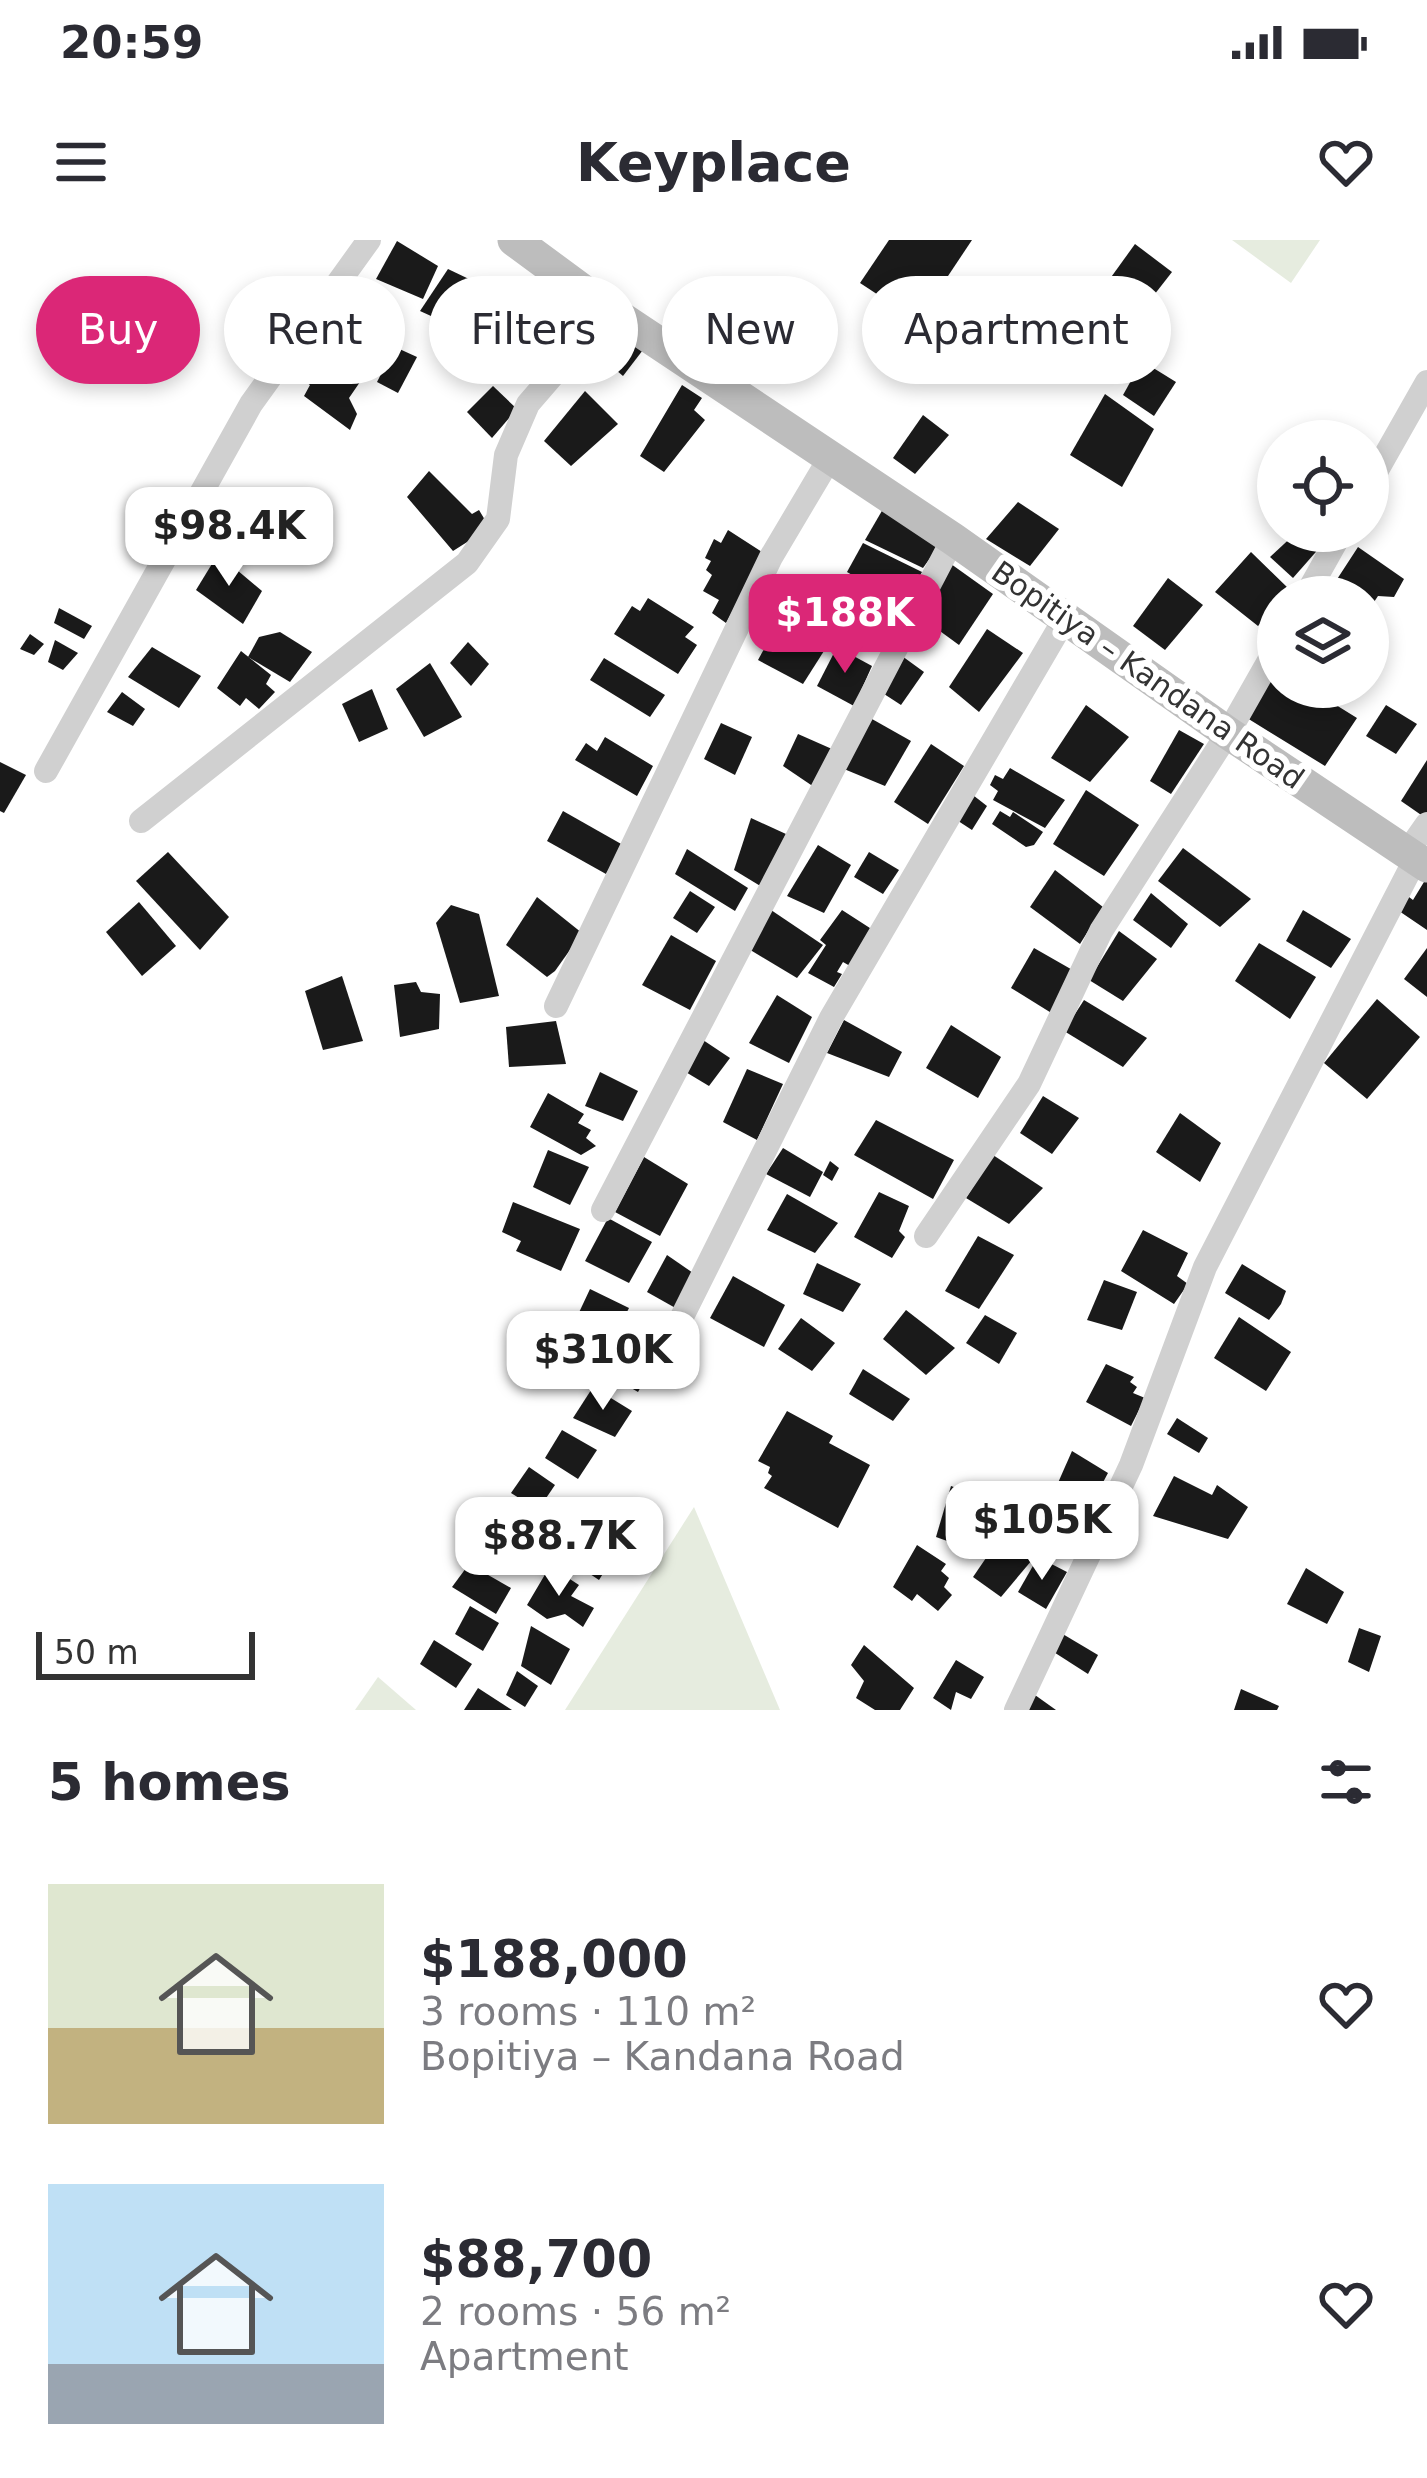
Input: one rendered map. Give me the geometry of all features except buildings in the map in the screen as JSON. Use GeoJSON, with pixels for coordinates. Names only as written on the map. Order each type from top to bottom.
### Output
{"type":"FeatureCollection","features":[{"type":"Feature","properties":{"kind":"street"},"geometry":{"type":"LineString","coordinates":[[46,771],[251,404],[369,240]]}},
{"type":"Feature","properties":{"kind":"street","name":"Bopitiya – Kandana Road"},"geometry":{"type":"LineString","coordinates":[[514,240],[563,276]]}},
{"type":"Feature","properties":{"kind":"street","name":"Bopitiya – Kandana Road"},"geometry":{"type":"LineString","coordinates":[[638,329],[952,539],[1228,733],[1419,850]]}},
{"type":"Feature","properties":{"kind":"street"},"geometry":{"type":"LineString","coordinates":[[1389,449],[1427,382]]}},
{"type":"Feature","properties":{"kind":"street"},"geometry":{"type":"LineString","coordinates":[[141,821],[467,563],[498,519],[506,455],[528,404],[545,384]]}},
{"type":"Feature","properties":{"kind":"street"},"geometry":{"type":"LineString","coordinates":[[556,1006],[771,557],[830,456]]}},
{"type":"Feature","properties":{"kind":"street"},"geometry":{"type":"LineString","coordinates":[[603,1210],[952,539]]}},
{"type":"Feature","properties":{"kind":"street"},"geometry":{"type":"LineString","coordinates":[[658,1365],[831,1018],[1064,620]]}},
{"type":"Feature","properties":{"kind":"street"},"geometry":{"type":"LineString","coordinates":[[926,1236],[1029,1084],[1101,931],[1257,682]]}},
{"type":"Feature","properties":{"kind":"street"},"geometry":{"type":"LineString","coordinates":[[1016,1710],[1131,1466],[1205,1268],[1419,850]]}},
{"type":"Feature","properties":{"kind":"shaded area"},"geometry":{"type":"Polygon","coordinates":[[[1232,240],[1320,240],[1291,283],[1232,240]]]}},
{"type":"Feature","properties":{"kind":"shaded area"},"geometry":{"type":"Polygon","coordinates":[[[694,1507],[780,1710],[565,1710],[694,1507]]]}},
{"type":"Feature","properties":{"kind":"shaded area"},"geometry":{"type":"Polygon","coordinates":[[[378,1677],[416,1710],[355,1710],[378,1677]]]}}]}
